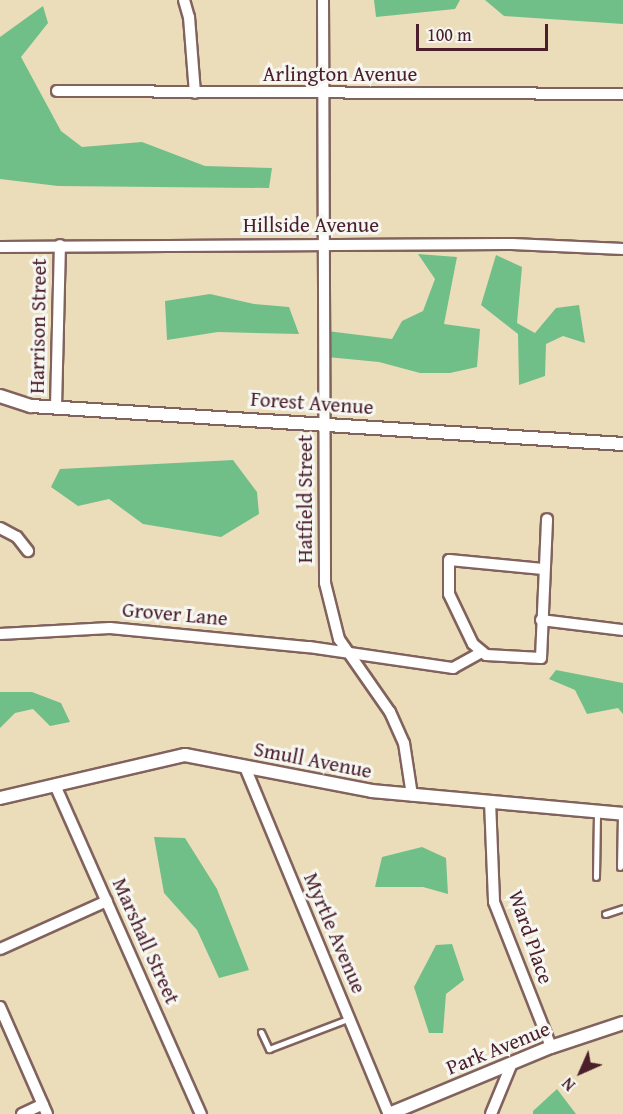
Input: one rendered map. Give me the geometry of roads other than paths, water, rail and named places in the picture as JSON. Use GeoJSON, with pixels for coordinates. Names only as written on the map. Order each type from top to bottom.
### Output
{"type":"FeatureCollection","features":[{"type":"Feature","properties":{"kind":"street"},"geometry":{"type":"LineString","coordinates":[[184,0],[189,17],[195,93]]}},
{"type":"Feature","properties":{"kind":"street","name":"Hatfield Street"},"geometry":{"type":"LineString","coordinates":[[323,0],[325,583],[332,619],[346,652],[390,712],[404,742],[412,795]]}},
{"type":"Feature","properties":{"kind":"street","name":"Arlington Avenue"},"geometry":{"type":"LineString","coordinates":[[57,91],[623,94]]}},
{"type":"Feature","properties":{"kind":"street","name":"Hillside Avenue"},"geometry":{"type":"LineString","coordinates":[[0,247],[512,244],[623,249]]}},
{"type":"Feature","properties":{"kind":"street","name":"Harrison Street"},"geometry":{"type":"LineString","coordinates":[[56,407],[60,245]]}},
{"type":"Feature","properties":{"kind":"street","name":"Forest Avenue"},"geometry":{"type":"LineString","coordinates":[[0,396],[31,406],[324,423],[623,444]]}},
{"type":"Feature","properties":{"kind":"street"},"geometry":{"type":"LineString","coordinates":[[543,569],[449,560],[449,594],[473,644],[482,652],[541,658],[543,569],[547,519]]}},
{"type":"Feature","properties":{"kind":"street"},"geometry":{"type":"LineString","coordinates":[[0,528],[17,537],[28,551]]}},
{"type":"Feature","properties":{"kind":"street"},"geometry":{"type":"LineString","coordinates":[[542,620],[623,630]]}},
{"type":"Feature","properties":{"kind":"street","name":"Grover Lane"},"geometry":{"type":"LineString","coordinates":[[0,634],[110,628],[346,652],[453,668],[482,652]]}},
{"type":"Feature","properties":{"kind":"street","name":"Smull Avenue"},"geometry":{"type":"LineString","coordinates":[[0,798],[185,755],[372,791],[622,813]]}},
{"type":"Feature","properties":{"kind":"street","name":"Myrtle Avenue"},"geometry":{"type":"LineString","coordinates":[[245,767],[389,1114]]}},
{"type":"Feature","properties":{"kind":"street","name":"Marshall Street"},"geometry":{"type":"LineString","coordinates":[[55,785],[201,1114]]}},
{"type":"Feature","properties":{"kind":"street","name":"Ward Place"},"geometry":{"type":"LineString","coordinates":[[490,801],[494,902],[551,1047]]}},
{"type":"Feature","properties":{"kind":"street"},"geometry":{"type":"LineString","coordinates":[[0,948],[107,901]]}},
{"type":"Feature","properties":{"kind":"street"},"geometry":{"type":"LineString","coordinates":[[0,1007],[45,1109],[22,1114]]}},
{"type":"Feature","properties":{"kind":"street","name":"Park Avenue"},"geometry":{"type":"LineString","coordinates":[[389,1114],[551,1047],[623,1023]]}},
{"type":"Feature","properties":{"kind":"street"},"geometry":{"type":"LineString","coordinates":[[491,1114],[512,1063]]}},
{"type":"Feature","properties":{"kind":"lane"},"geometry":{"type":"LineString","coordinates":[[596,877],[597,812]]}},
{"type":"Feature","properties":{"kind":"lane"},"geometry":{"type":"LineString","coordinates":[[620,867],[622,813]]}},
{"type":"Feature","properties":{"kind":"lane"},"geometry":{"type":"LineString","coordinates":[[605,914],[623,908]]}},
{"type":"Feature","properties":{"kind":"lane"},"geometry":{"type":"LineString","coordinates":[[261,1032],[269,1049],[350,1018]]}}]}
